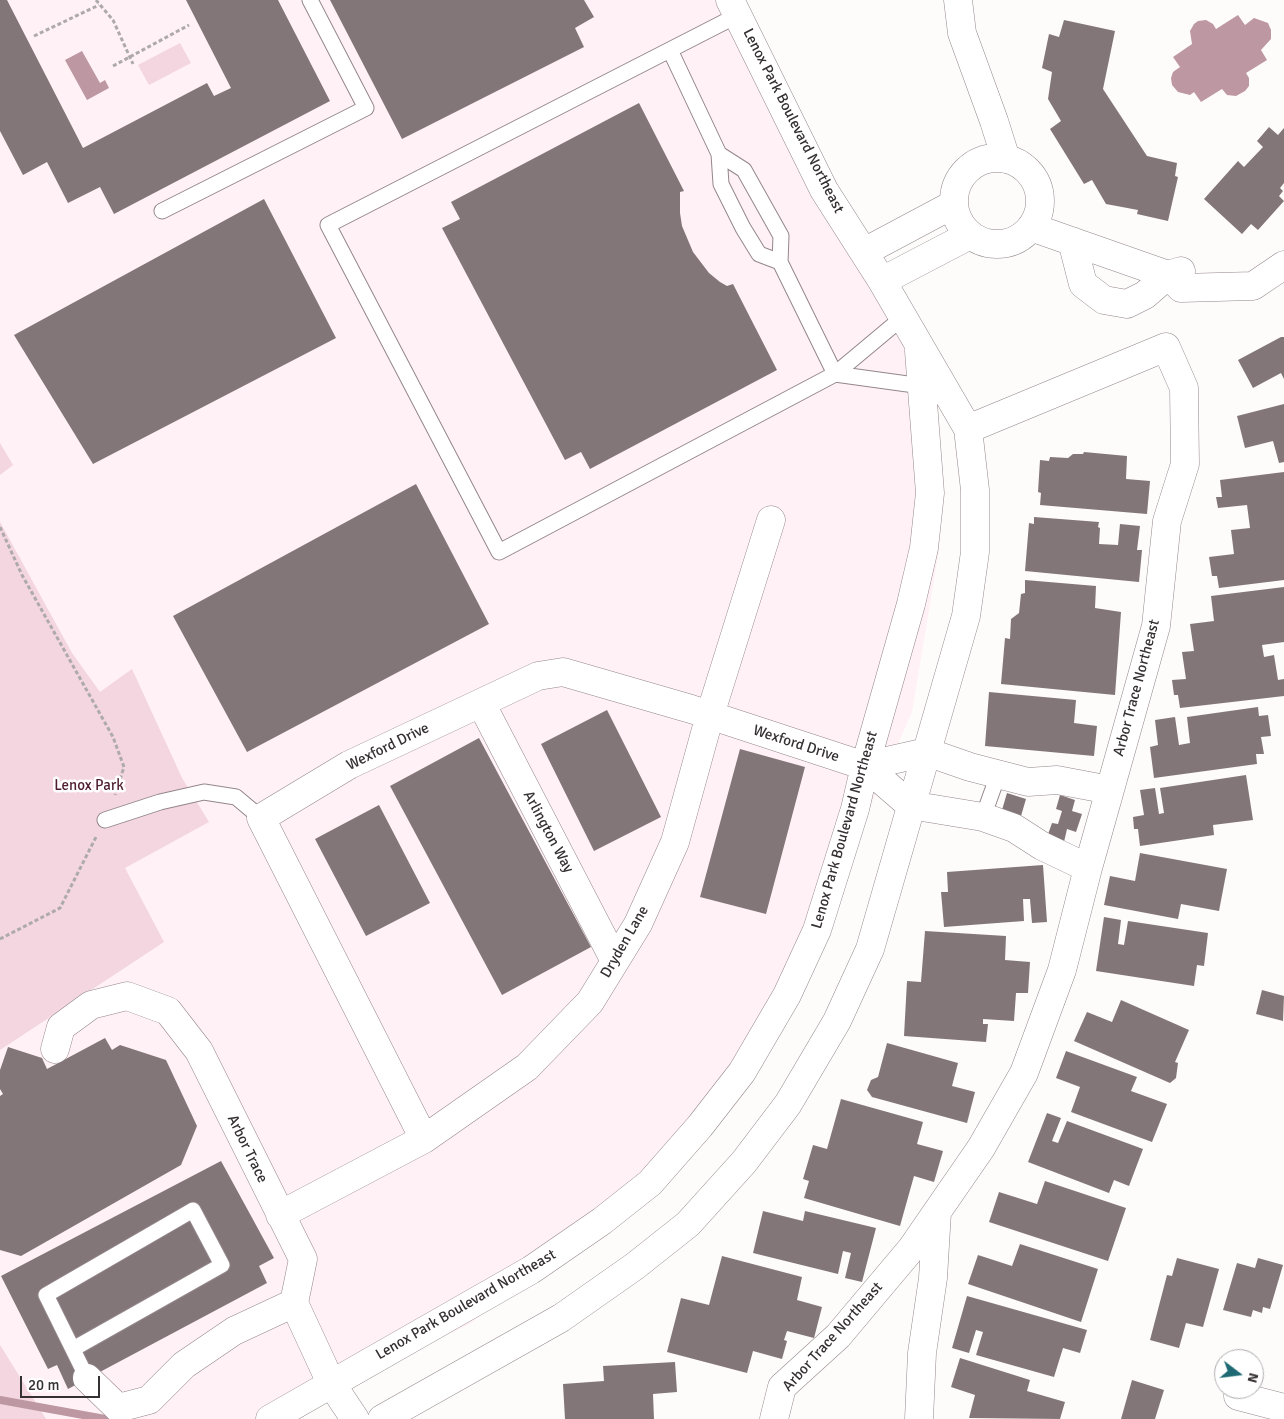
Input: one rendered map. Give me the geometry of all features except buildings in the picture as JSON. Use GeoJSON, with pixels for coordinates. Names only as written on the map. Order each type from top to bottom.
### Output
{"type":"FeatureCollection","features":[{"type":"Feature","properties":{"kind":"street"},"geometry":{"type":"LineString","coordinates":[[958,0],[962,33],[1006,159]]}},
{"type":"Feature","properties":{"kind":"street","name":"Lenox Park Boulevard Northeast"},"geometry":{"type":"LineString","coordinates":[[382,1419],[561,1318],[635,1266],[688,1224],[744,1162],[788,1104],[837,1021],[870,949],[966,616],[975,552],[975,490],[968,429],[882,281],[824,190],[734,8]]}},
{"type":"Feature","properties":{"kind":"street"},"geometry":{"type":"LineString","coordinates":[[992,158],[1006,159],[1019,164],[1030,173],[1037,186],[1040,200],[1038,214],[1031,227],[1022,236],[1010,242],[997,244],[985,242],[970,235],[963,228],[954,204],[955,191],[960,178],[969,168],[980,161],[992,158]]}},
{"type":"Feature","properties":{"kind":"street"},"geometry":{"type":"LineString","coordinates":[[864,252],[954,204]]}},
{"type":"Feature","properties":{"kind":"street"},"geometry":{"type":"LineString","coordinates":[[1031,227],[1168,275],[1181,288],[1253,286],[1284,265]]}},
{"type":"Feature","properties":{"kind":"street"},"geometry":{"type":"LineString","coordinates":[[882,281],[970,235]]}},
{"type":"Feature","properties":{"kind":"street"},"geometry":{"type":"LineString","coordinates":[[1072,241],[1083,284],[1104,300],[1127,304],[1145,295],[1168,275]]}},
{"type":"Feature","properties":{"kind":"street","name":"Lenox Park Boulevard Northeast"},"geometry":{"type":"LineString","coordinates":[[270,1419],[531,1270],[602,1221],[650,1183],[700,1126],[742,1072],[791,987],[817,930],[855,809],[864,766],[911,604],[924,548],[930,493],[919,345]]}},
{"type":"Feature","properties":{"kind":"street","name":"Arbor Trace Northeast"},"geometry":{"type":"LineString","coordinates":[[774,1419],[782,1388],[838,1336],[912,1248],[981,1148],[1024,1073],[1062,970],[1088,868],[1156,626],[1167,521],[1185,464],[1184,388],[1166,347],[968,429]]}},
{"type":"Feature","properties":{"kind":"street","name":"Dryden Lane"},"geometry":{"type":"LineString","coordinates":[[280,1215],[424,1139],[527,1067],[590,1002],[638,924],[675,842],[710,715],[771,520]]}},
{"type":"Feature","properties":{"kind":"street","name":"Wexford Drive"},"geometry":{"type":"LineString","coordinates":[[261,818],[349,764],[538,676],[564,672],[710,715],[864,766]]}},
{"type":"Feature","properties":{"kind":"street","name":"Arlington Way"},"geometry":{"type":"LineString","coordinates":[[481,703],[616,961]]}},
{"type":"Feature","properties":{"kind":"street"},"geometry":{"type":"LineString","coordinates":[[864,766],[927,752],[970,768],[1028,782],[1057,780],[1110,790]]}},
{"type":"Feature","properties":{"kind":"street"},"geometry":{"type":"LineString","coordinates":[[864,766],[910,805],[983,816],[1014,828],[1042,846],[1088,868]]}},
{"type":"Feature","properties":{"kind":"street"},"geometry":{"type":"LineString","coordinates":[[261,818],[424,1139]]}},
{"type":"Feature","properties":{"kind":"street","name":"Arbor Trace"},"geometry":{"type":"LineString","coordinates":[[56,1049],[61,1027],[91,1005],[127,996],[168,1011],[199,1051],[303,1260],[294,1303]]}},
{"type":"Feature","properties":{"kind":"street"},"geometry":{"type":"LineString","coordinates":[[919,1419],[922,1353],[933,1278],[937,1212]]}},
{"type":"Feature","properties":{"kind":"street"},"geometry":{"type":"LineString","coordinates":[[87,1378],[118,1408],[148,1400],[184,1366],[234,1331],[294,1303],[331,1383],[355,1419]]}},
{"type":"Feature","properties":{"kind":"street"},"geometry":{"type":"LineString","coordinates":[[1250,1399],[1284,1408]]}},
{"type":"Feature","properties":{"kind":"lane"},"geometry":{"type":"LineString","coordinates":[[162,211],[366,108],[310,0]]}},
{"type":"Feature","properties":{"kind":"lane"},"geometry":{"type":"LineString","coordinates":[[734,8],[670,50],[328,225],[499,552],[835,374],[902,318]]}},
{"type":"Feature","properties":{"kind":"lane"},"geometry":{"type":"LineString","coordinates":[[670,50],[719,154],[721,184],[743,228],[759,254],[780,262]]}},
{"type":"Feature","properties":{"kind":"lane"},"geometry":{"type":"LineString","coordinates":[[719,154],[744,170],[781,236],[780,262],[835,374]]}},
{"type":"Feature","properties":{"kind":"lane"},"geometry":{"type":"LineString","coordinates":[[835,374],[922,386]]}},
{"type":"Feature","properties":{"kind":"lane"},"geometry":{"type":"LineString","coordinates":[[983,816],[998,775]]}},
{"type":"Feature","properties":{"kind":"lane"},"geometry":{"type":"LineString","coordinates":[[105,820],[160,802],[204,792],[236,797],[261,818]]}},
{"type":"Feature","properties":{"kind":"lane"},"geometry":{"type":"LineString","coordinates":[[73,1349],[222,1265],[193,1210],[46,1295],[87,1378]]}},
{"type":"Feature","properties":{"kind":"path"},"geometry":{"type":"LineString","coordinates":[[96,0],[113,20],[133,64]]}},
{"type":"Feature","properties":{"kind":"path"},"geometry":{"type":"LineString","coordinates":[[34,36],[99,5]]}},
{"type":"Feature","properties":{"kind":"path"},"geometry":{"type":"LineString","coordinates":[[113,66],[189,25]]}},
{"type":"Feature","properties":{"kind":"path"},"geometry":{"type":"LineString","coordinates":[[0,527],[22,576],[113,737],[124,767],[105,820],[60,908],[0,939]]}},
{"type":"Feature","properties":{"kind":"shaded area"},"geometry":{"type":"Polygon","coordinates":[[[0,0],[740,0],[794,108],[899,291],[934,455],[939,550],[912,712],[790,989],[728,1112],[470,1324],[263,1419],[0,1419],[0,0]]]}},
{"type":"Feature","properties":{"kind":"shaded area"},"geometry":{"type":"Polygon","coordinates":[[[1238,15],[1245,25],[1254,18],[1268,23],[1271,30],[1271,39],[1261,50],[1267,60],[1246,73],[1249,78],[1249,86],[1245,91],[1236,96],[1227,95],[1222,89],[1201,102],[1194,92],[1190,95],[1178,92],[1172,85],[1171,78],[1173,72],[1180,67],[1173,57],[1192,44],[1190,31],[1194,24],[1198,21],[1206,20],[1213,24],[1216,29],[1238,15]]]}},
{"type":"Feature","properties":{"kind":"shaded area"},"geometry":{"type":"Polygon","coordinates":[[[82,51],[100,83],[105,80],[109,88],[87,100],[65,60],[82,51]]]}},
{"type":"Feature","properties":{"kind":"green space"},"geometry":{"type":"Polygon","coordinates":[[[180,43],[191,63],[149,85],[138,65],[180,43]]]}},
{"type":"Feature","properties":{"kind":"green space"},"geometry":{"type":"Polygon","coordinates":[[[0,443],[13,465],[0,475],[0,443]]]}},
{"type":"Feature","properties":{"kind":"green space","name":"Lenox Park"},"geometry":{"type":"Polygon","coordinates":[[[0,522],[72,653],[100,692],[132,669],[182,778],[209,822],[125,868],[164,942],[0,1050],[0,522]]]}},
{"type":"Feature","properties":{"kind":"green space"},"geometry":{"type":"Polygon","coordinates":[[[0,1345],[46,1419],[0,1419],[0,1345]]]}},
{"type":"Feature","properties":{"kind":"waterway"},"geometry":{"type":"LineString","coordinates":[[0,1400],[105,1419]]}}]}
